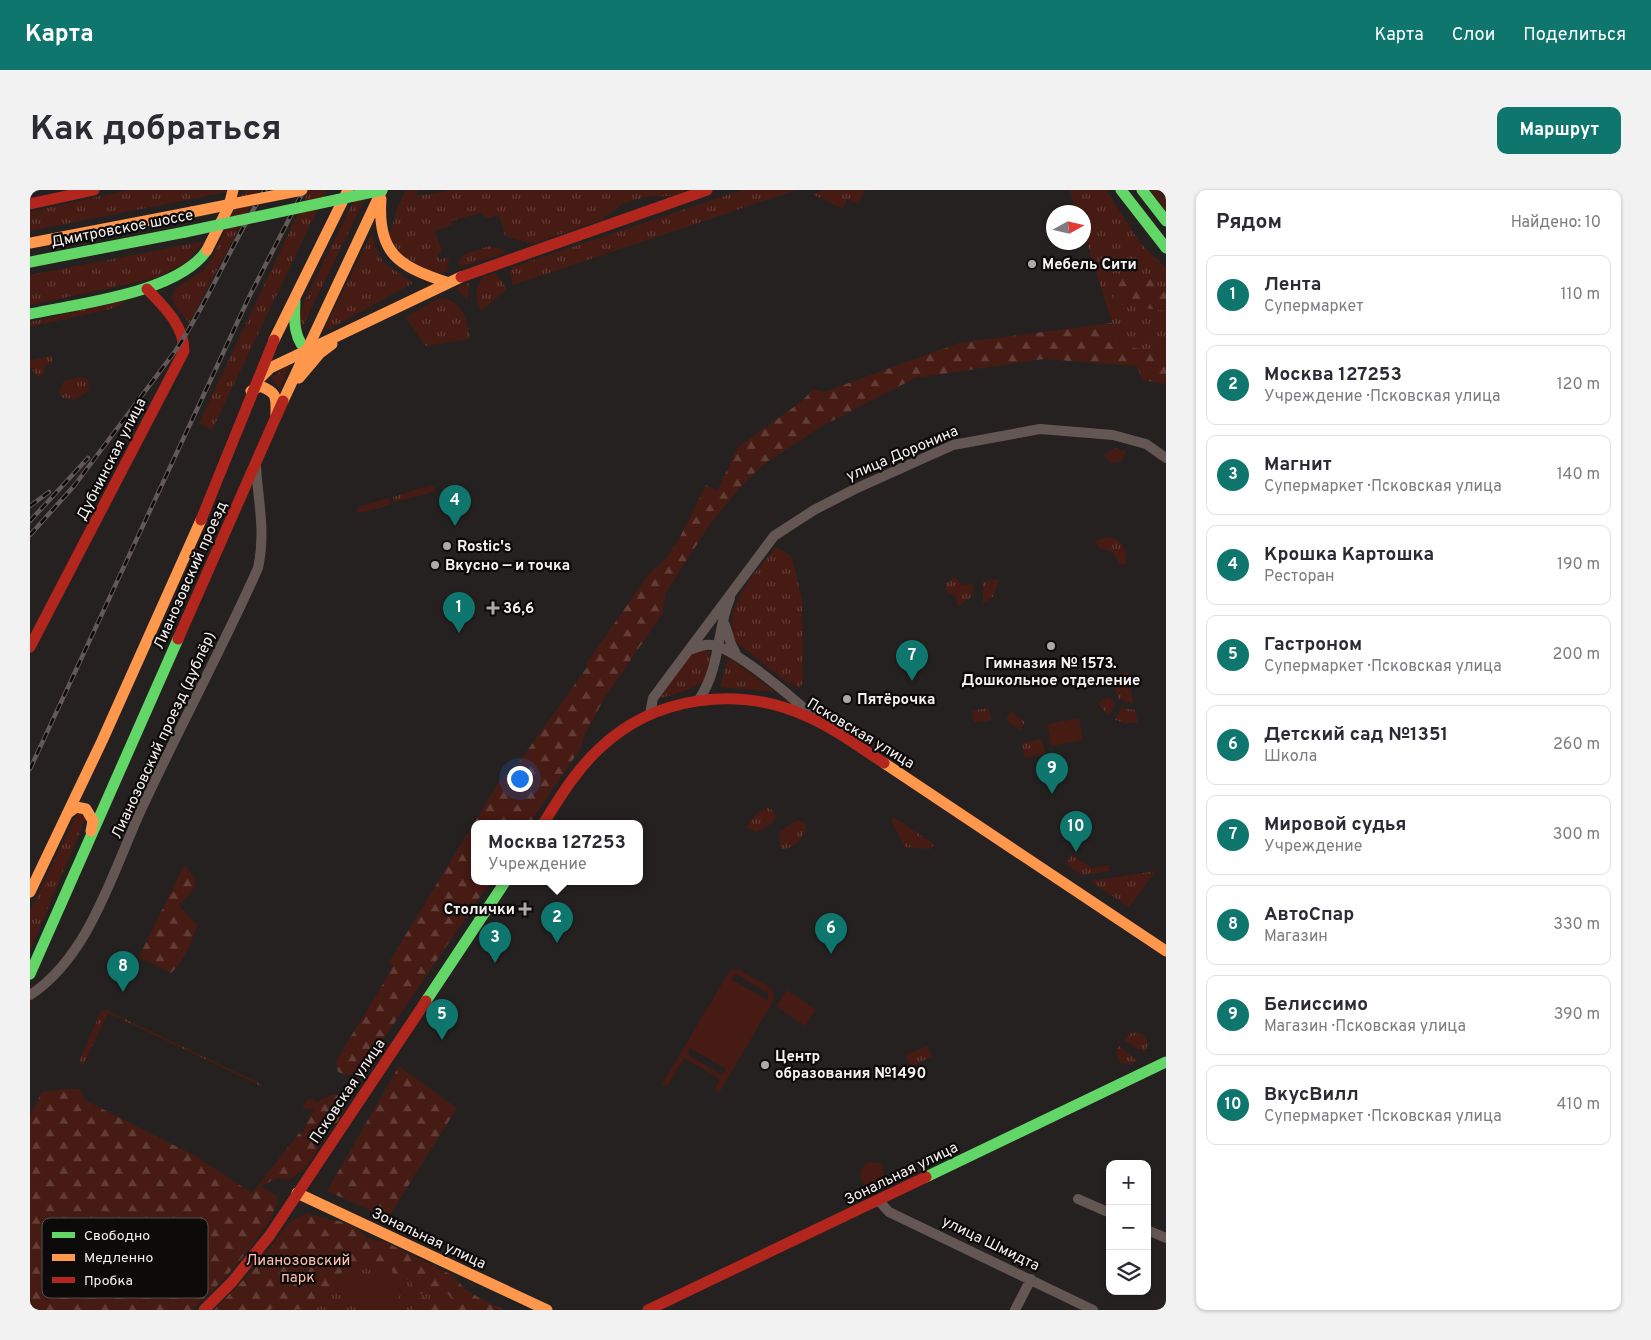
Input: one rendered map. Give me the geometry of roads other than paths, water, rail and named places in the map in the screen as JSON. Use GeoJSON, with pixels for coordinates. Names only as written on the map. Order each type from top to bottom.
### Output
{"type":"FeatureCollection","features":[{"type":"Feature","properties":{"kind":"main road"},"geometry":{"type":"LineString","coordinates":[[30,204],[94,190]]}},
{"type":"Feature","properties":{"kind":"main road"},"geometry":{"type":"LineString","coordinates":[[30,314],[146,289],[172,280],[199,260],[229,206],[233,190]]}},
{"type":"Feature","properties":{"kind":"main road","name":"Дмитровское шоссе"},"geometry":{"type":"LineString","coordinates":[[30,243],[194,208],[302,190]]}},
{"type":"Feature","properties":{"kind":"main road","name":"Лианозовский проезд"},"geometry":{"type":"LineString","coordinates":[[30,892],[219,479],[234,444],[252,389],[348,190]]}},
{"type":"Feature","properties":{"kind":"main road"},"geometry":{"type":"LineString","coordinates":[[382,190],[381,228],[384,242],[392,256],[409,269],[446,282]]}},
{"type":"Feature","properties":{"kind":"main road","name":"Дмитровское шоссе"},"geometry":{"type":"LineString","coordinates":[[30,262],[382,190]]}},
{"type":"Feature","properties":{"kind":"main road","name":"Лианозовский проезд"},"geometry":{"type":"LineString","coordinates":[[30,974],[305,350],[382,190]]}},
{"type":"Feature","properties":{"kind":"main road"},"geometry":{"type":"LineString","coordinates":[[675,203],[692,190]]}},
{"type":"Feature","properties":{"kind":"main road"},"geometry":{"type":"LineString","coordinates":[[252,389],[270,368],[305,350],[343,335],[446,282],[675,203],[707,190]]}},
{"type":"Feature","properties":{"kind":"main road"},"geometry":{"type":"LineString","coordinates":[[1121,190],[1166,248]]}},
{"type":"Feature","properties":{"kind":"main road"},"geometry":{"type":"LineString","coordinates":[[1142,190],[1166,221]]}},
{"type":"Feature","properties":{"kind":"main road"},"geometry":{"type":"LineString","coordinates":[[30,237],[194,208]]}},
{"type":"Feature","properties":{"kind":"main road","name":"Дубнинская улица"},"geometry":{"type":"LineString","coordinates":[[30,647],[184,351],[185,345],[178,326],[146,289]]}},
{"type":"Feature","properties":{"kind":"main road"},"geometry":{"type":"LineString","coordinates":[[296,297],[295,322],[301,344],[309,354],[320,353]]}},
{"type":"Feature","properties":{"kind":"main road"},"geometry":{"type":"LineString","coordinates":[[289,390],[320,353],[343,335]]}},
{"type":"Feature","properties":{"kind":"main road"},"geometry":{"type":"LineString","coordinates":[[252,389],[260,386],[272,391],[277,406],[275,421]]}},
{"type":"Feature","properties":{"kind":"main road","name":"Псковская улица"},"geometry":{"type":"LineString","coordinates":[[546,820],[562,794],[598,750],[611,737],[650,714],[684,701],[700,698],[723,698],[768,703],[795,710],[815,719],[972,820],[1166,951]]}},
{"type":"Feature","properties":{"kind":"main road"},"geometry":{"type":"LineString","coordinates":[[67,814],[76,807],[86,809],[92,820],[91,832]]}},
{"type":"Feature","properties":{"kind":"main road","name":"Псковская улица"},"geometry":{"type":"LineString","coordinates":[[204,1310],[232,1282],[270,1235],[503,885]]}},
{"type":"Feature","properties":{"kind":"main road","name":"Зональная улица"},"geometry":{"type":"LineString","coordinates":[[648,1310],[1166,1062]]}},
{"type":"Feature","properties":{"kind":"main road","name":"Зональная улица"},"geometry":{"type":"LineString","coordinates":[[297,1193],[547,1310]]}},
{"type":"Feature","properties":{"kind":"street","name":"улица Доронина"},"geometry":{"type":"LineString","coordinates":[[650,714],[653,698],[774,536],[814,510],[855,489],[953,445],[970,440],[1040,430],[1084,431],[1134,440],[1146,444],[1166,458]]}},
{"type":"Feature","properties":{"kind":"street","name":"Лианозовский проезд (дублёр)"},"geometry":{"type":"LineString","coordinates":[[30,995],[55,976],[66,963],[96,912],[112,881],[141,810],[258,568],[263,548],[263,528],[256,464]]}},
{"type":"Feature","properties":{"kind":"street"},"geometry":{"type":"LineString","coordinates":[[700,698],[708,684],[720,647],[725,617],[734,588]]}},
{"type":"Feature","properties":{"kind":"street"},"geometry":{"type":"LineString","coordinates":[[725,617],[727,635],[737,656]]}},
{"type":"Feature","properties":{"kind":"street"},"geometry":{"type":"LineString","coordinates":[[689,650],[701,645],[720,647],[737,656],[785,691],[815,719]]}},
{"type":"Feature","properties":{"kind":"street"},"geometry":{"type":"LineString","coordinates":[[1078,1198],[1106,1211]]}},
{"type":"Feature","properties":{"kind":"street","name":"улица Шмидта"},"geometry":{"type":"LineString","coordinates":[[879,1201],[889,1212],[1093,1310]]}},
{"type":"Feature","properties":{"kind":"street"},"geometry":{"type":"LineString","coordinates":[[1151,1232],[1166,1238]]}},
{"type":"Feature","properties":{"kind":"street"},"geometry":{"type":"LineString","coordinates":[[1015,1310],[1031,1279]]}},
{"type":"Feature","properties":{"kind":"railway"},"geometry":{"type":"LineString","coordinates":[[30,535],[74,486],[176,350],[200,311],[265,190]]}},
{"type":"Feature","properties":{"kind":"railway"},"geometry":{"type":"LineString","coordinates":[[30,769],[250,295],[304,190]]}},
{"type":"Feature","properties":{"kind":"railway"},"geometry":{"type":"LineString","coordinates":[[30,521],[88,458]]}},
{"type":"Feature","properties":{"kind":"railway"},"geometry":{"type":"LineString","coordinates":[[30,506],[49,492]]}},
{"type":"Feature","properties":{"kind":"place","name":"Мебель Сити"},"geometry":{"type":"Point","coordinates":[1032,264]}},
{"type":"Feature","properties":{"kind":"place","name":"Крошка Картошка"},"geometry":{"type":"Point","coordinates":[455,526]}},
{"type":"Feature","properties":{"kind":"place","name":"Rostic's"},"geometry":{"type":"Point","coordinates":[447,546]}},
{"type":"Feature","properties":{"kind":"place","name":"Вкусно — и точка"},"geometry":{"type":"Point","coordinates":[435,565]}},
{"type":"Feature","properties":{"kind":"place","name":"36,6"},"geometry":{"type":"Point","coordinates":[493,608]}},
{"type":"Feature","properties":{"kind":"place","name":"Лента"},"geometry":{"type":"Point","coordinates":[459,633]}},
{"type":"Feature","properties":{"kind":"place","name":"Гимназия № 1573. Дошкольное отделение"},"geometry":{"type":"Point","coordinates":[1051,646]}},
{"type":"Feature","properties":{"kind":"place","name":"Мировой судья"},"geometry":{"type":"Point","coordinates":[912,681]}},
{"type":"Feature","properties":{"kind":"place","name":"Пятёрочка"},"geometry":{"type":"Point","coordinates":[847,699]}},
{"type":"Feature","properties":{"kind":"place","name":"Белиссимо"},"geometry":{"type":"Point","coordinates":[1052,794]}},
{"type":"Feature","properties":{"kind":"place","name":"ВкусВилл"},"geometry":{"type":"Point","coordinates":[1076,852]}},
{"type":"Feature","properties":{"kind":"place","name":"Столички"},"geometry":{"type":"Point","coordinates":[525,909]}},
{"type":"Feature","properties":{"kind":"place","name":"Москва 127253"},"geometry":{"type":"Point","coordinates":[557,943]}},
{"type":"Feature","properties":{"kind":"place","name":"Детский сад №1351"},"geometry":{"type":"Point","coordinates":[831,954]}},
{"type":"Feature","properties":{"kind":"place","name":"Магнит"},"geometry":{"type":"Point","coordinates":[495,963]}},
{"type":"Feature","properties":{"kind":"place","name":"АвтоСпар"},"geometry":{"type":"Point","coordinates":[123,992]}},
{"type":"Feature","properties":{"kind":"place","name":"Гастроном"},"geometry":{"type":"Point","coordinates":[442,1040]}},
{"type":"Feature","properties":{"kind":"place","name":"Центр образования №1490"},"geometry":{"type":"Point","coordinates":[765,1065]}},
{"type":"Feature","properties":{"kind":"park label","name":"Лианозовский парк"},"geometry":{"type":"Point","coordinates":[298,1268]}}]}
